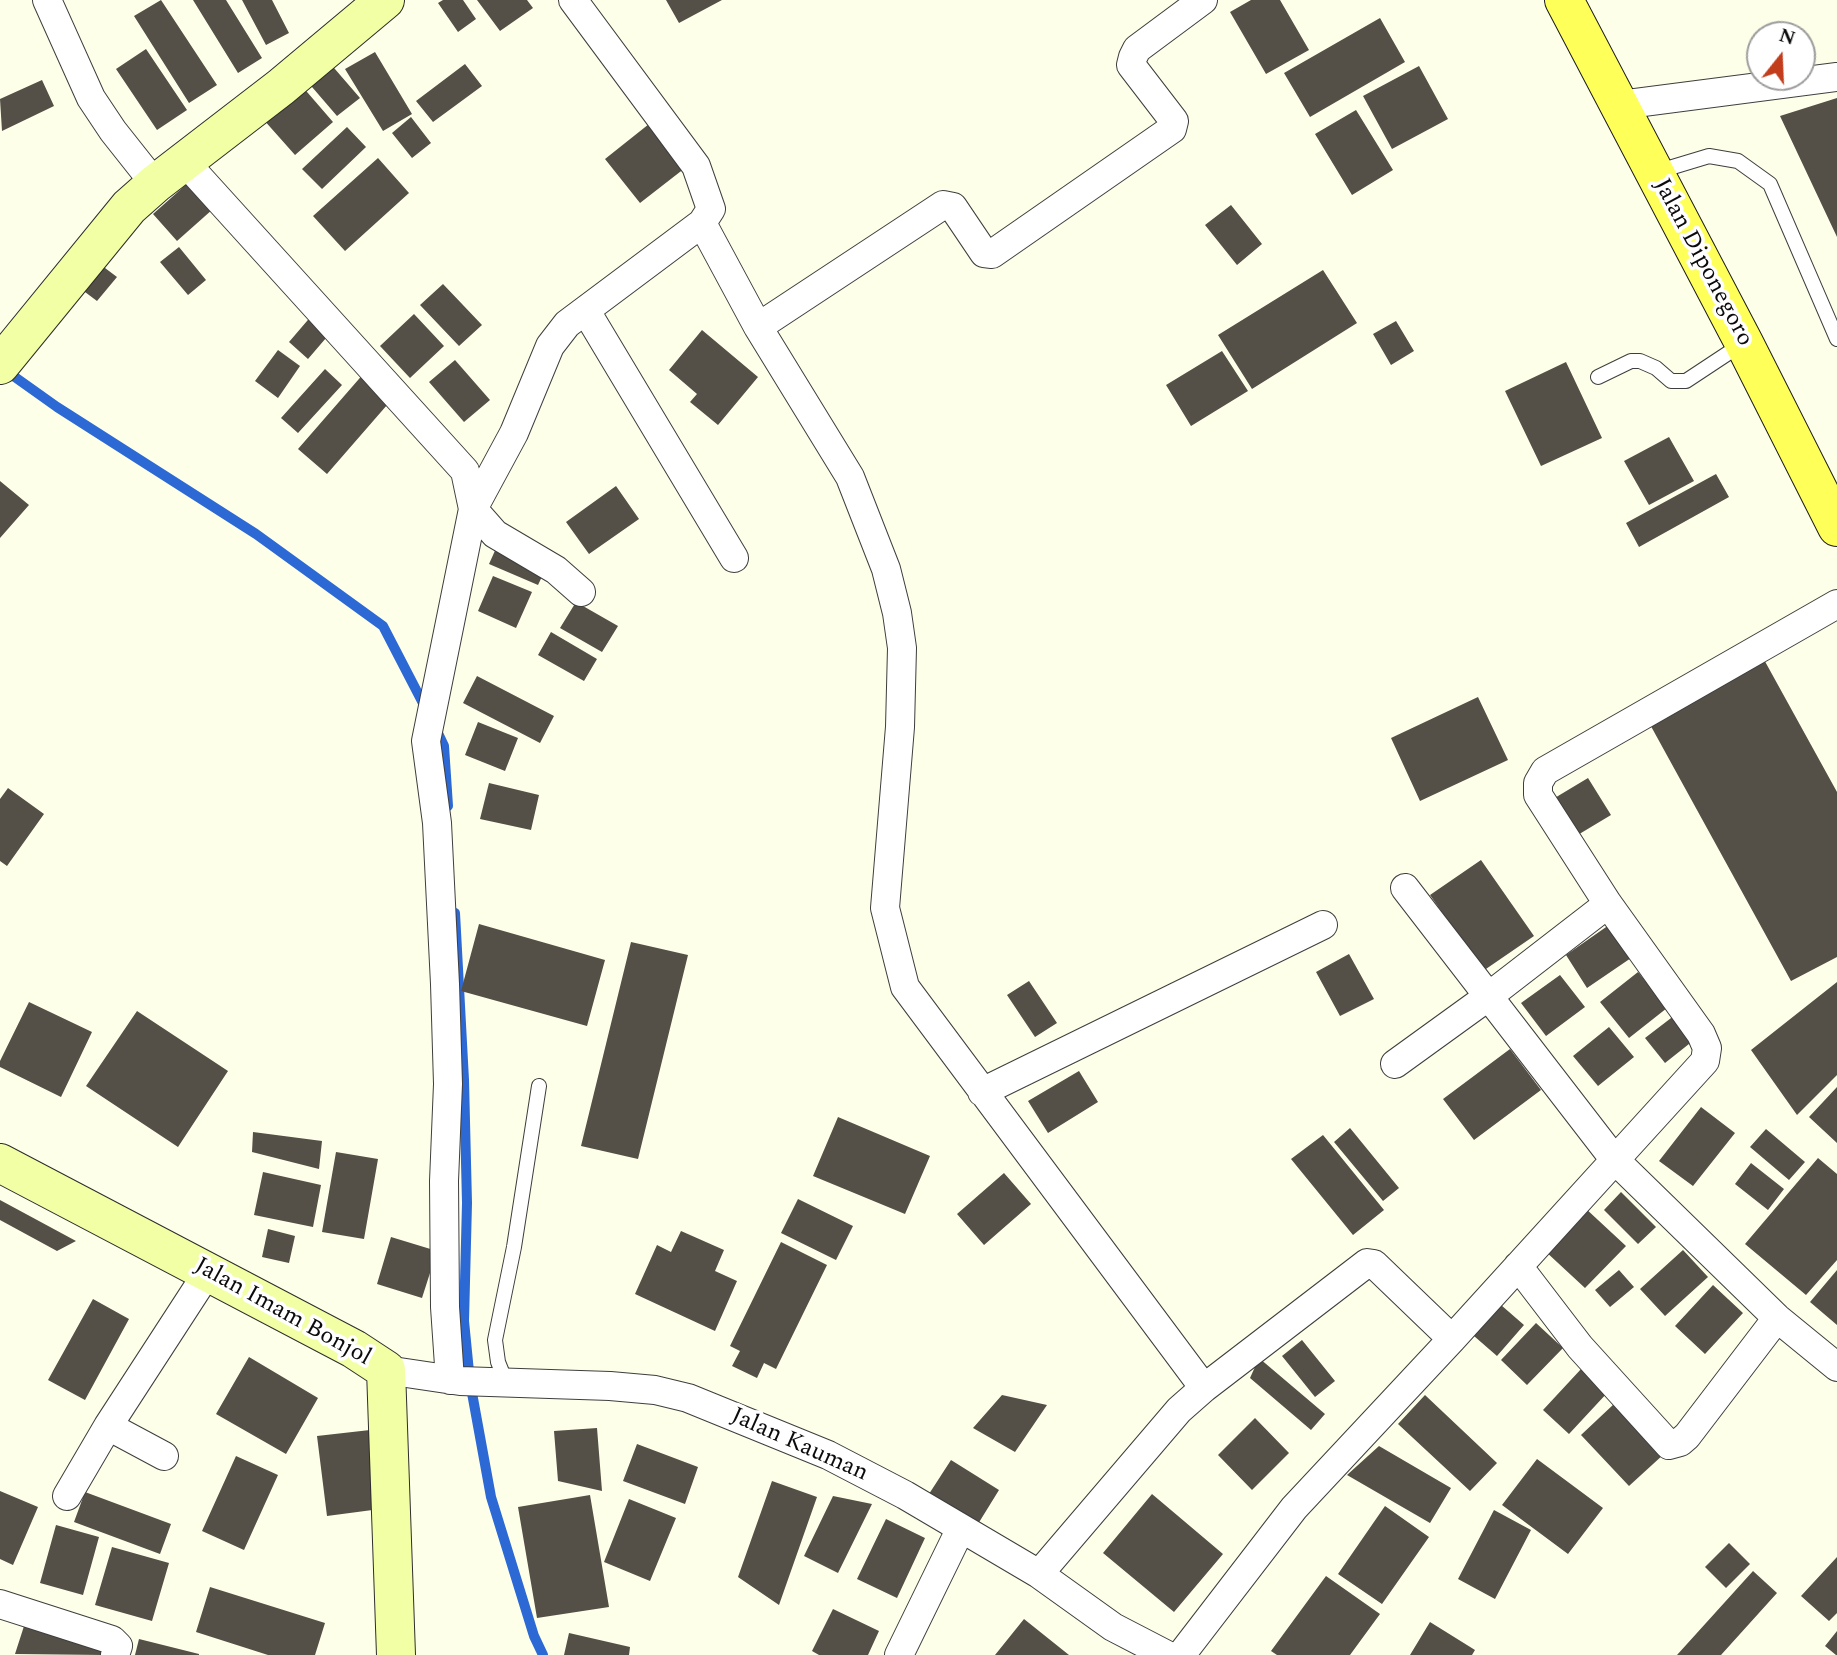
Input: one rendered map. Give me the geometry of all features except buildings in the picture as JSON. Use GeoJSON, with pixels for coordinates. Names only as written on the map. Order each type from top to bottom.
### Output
{"type":"FeatureCollection","features":[{"type":"Feature","properties":{"kind":"main road","name":"Jalan Diponegoro"},"geometry":{"type":"LineString","coordinates":[[1563,0],[1744,343],[1837,527]]}},
{"type":"Feature","properties":{"kind":"main road"},"geometry":{"type":"LineString","coordinates":[[9,354],[129,207],[281,87],[378,2]]}},
{"type":"Feature","properties":{"kind":"main road","name":"Jalan Imam Bonjol"},"geometry":{"type":"LineString","coordinates":[[0,1163],[354,1349],[386,1370],[396,1655]]}},
{"type":"Feature","properties":{"kind":"street"},"geometry":{"type":"LineString","coordinates":[[47,0],[91,98],[113,131],[170,172],[465,471],[473,509],[495,534],[556,570],[581,592]]}},
{"type":"Feature","properties":{"kind":"street"},"geometry":{"type":"LineString","coordinates":[[455,1380],[445,1307],[444,1181],[448,1084],[446,984],[437,823],[426,732],[473,509],[514,433],[550,346],[568,324],[702,222],[710,209],[696,166],[573,0]]}},
{"type":"Feature","properties":{"kind":"street"},"geometry":{"type":"LineString","coordinates":[[758,327],[943,205],[953,207],[984,253],[992,254],[1171,129],[1174,121],[1131,65],[1138,49],[1203,0]]}},
{"type":"Feature","properties":{"kind":"street"},"geometry":{"type":"LineString","coordinates":[[1620,105],[1837,77]]}},
{"type":"Feature","properties":{"kind":"street"},"geometry":{"type":"LineString","coordinates":[[702,222],[758,327],[850,477],[886,569],[902,648],[900,727],[885,908],[905,987],[1203,1388]]}},
{"type":"Feature","properties":{"kind":"street"},"geometry":{"type":"LineString","coordinates":[[586,311],[734,558]]}},
{"type":"Feature","properties":{"kind":"street"},"geometry":{"type":"LineString","coordinates":[[1181,1655],[1294,1508],[1705,1061],[1707,1048],[1701,1034],[1608,904],[1538,794],[1538,783],[1545,771],[1837,604]]}},
{"type":"Feature","properties":{"kind":"street"},"geometry":{"type":"LineString","coordinates":[[1405,888],[1614,1159],[1777,1318],[1837,1367]]}},
{"type":"Feature","properties":{"kind":"street"},"geometry":{"type":"LineString","coordinates":[[1395,1064],[1608,904]]}},
{"type":"Feature","properties":{"kind":"street"},"geometry":{"type":"LineString","coordinates":[[982,1092],[1323,925]]}},
{"type":"Feature","properties":{"kind":"street"},"geometry":{"type":"LineString","coordinates":[[1039,1574],[1179,1410],[1203,1388],[1367,1263],[1374,1264],[1452,1339]]}},
{"type":"Feature","properties":{"kind":"street"},"geometry":{"type":"LineString","coordinates":[[1518,1266],[1580,1347],[1669,1445],[1680,1442],[1687,1436],[1777,1318]]}},
{"type":"Feature","properties":{"kind":"street"},"geometry":{"type":"LineString","coordinates":[[67,1496],[108,1426],[208,1272]]}},
{"type":"Feature","properties":{"kind":"street","name":"Jalan Kauman"},"geometry":{"type":"LineString","coordinates":[[386,1370],[455,1380],[654,1390],[688,1398],[828,1455],[905,1495],[1039,1574],[1113,1627],[1167,1655]]}},
{"type":"Feature","properties":{"kind":"street"},"geometry":{"type":"LineString","coordinates":[[108,1426],[164,1456]]}},
{"type":"Feature","properties":{"kind":"street"},"geometry":{"type":"LineString","coordinates":[[899,1655],[961,1528]]}},
{"type":"Feature","properties":{"kind":"street"},"geometry":{"type":"LineString","coordinates":[[0,1604],[112,1640],[118,1646],[115,1655]]}},
{"type":"Feature","properties":{"kind":"lane"},"geometry":{"type":"LineString","coordinates":[[1655,172],[1709,156],[1738,161],[1770,184],[1837,339]]}},
{"type":"Feature","properties":{"kind":"lane"},"geometry":{"type":"LineString","coordinates":[[1598,377],[1631,361],[1656,368],[1671,381],[1686,381],[1744,343]]}},
{"type":"Feature","properties":{"kind":"lane"},"geometry":{"type":"LineString","coordinates":[[499,1381],[495,1340],[518,1223],[539,1086]]}},
{"type":"Feature","properties":{"kind":"waterway"},"geometry":{"type":"LineString","coordinates":[[5,370],[57,407],[256,534],[383,626],[426,709]]}},
{"type":"Feature","properties":{"kind":"waterway"},"geometry":{"type":"LineString","coordinates":[[435,727],[444,746],[448,806]]}},
{"type":"Feature","properties":{"kind":"waterway"},"geometry":{"type":"LineString","coordinates":[[455,913],[467,1203],[464,1321],[470,1382],[491,1497],[534,1636],[543,1655]]}}]}
